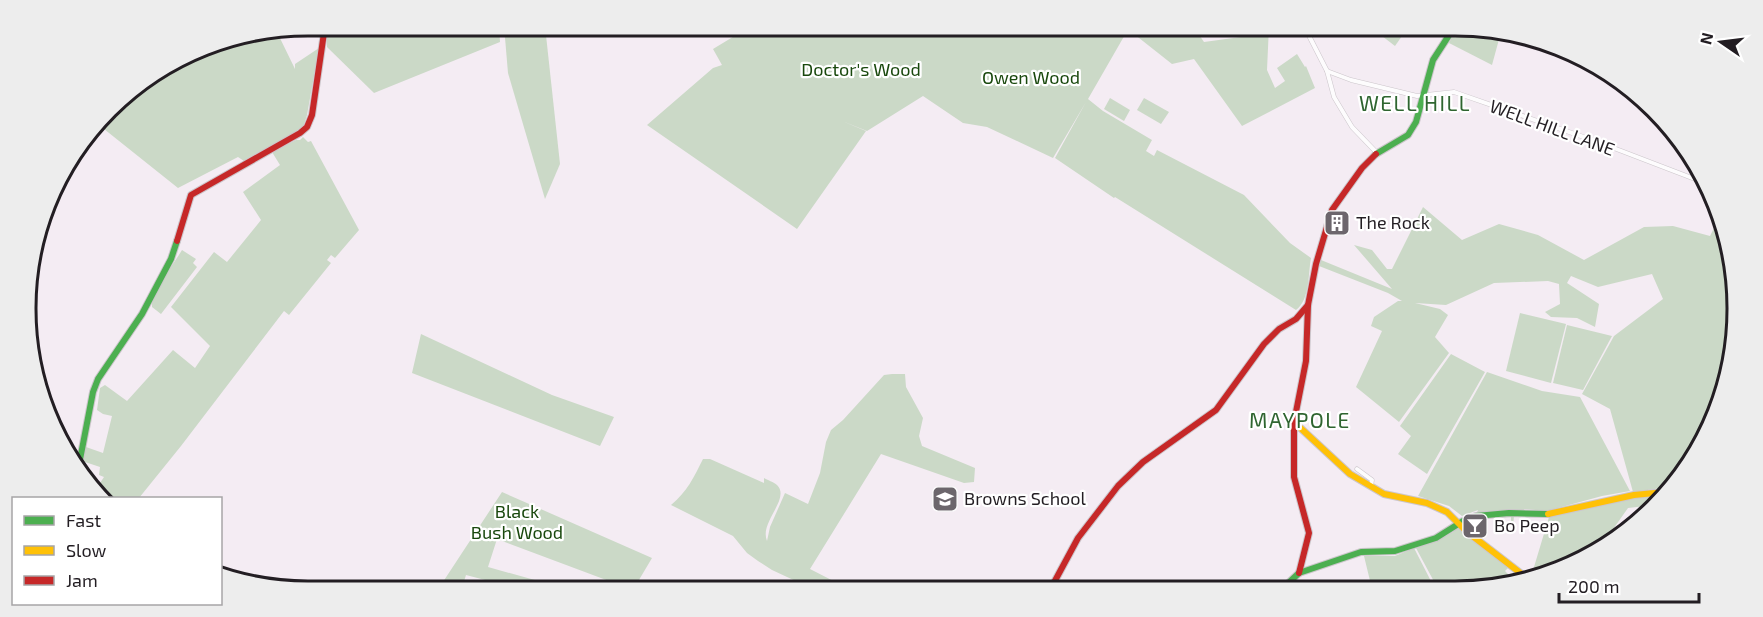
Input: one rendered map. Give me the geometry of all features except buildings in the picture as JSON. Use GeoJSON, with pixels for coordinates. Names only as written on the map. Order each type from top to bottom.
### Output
{"type":"FeatureCollection","features":[{"type":"Feature","properties":{"kind":"street"},"geometry":{"type":"LineString","coordinates":[[80,457],[98,379],[142,314],[171,259],[191,195],[308,127],[312,115],[324,36]]}},
{"type":"Feature","properties":{"kind":"street"},"geometry":{"type":"LineString","coordinates":[[1309,36],[1327,71],[1338,104],[1352,127],[1377,153]]}},
{"type":"Feature","properties":{"kind":"street"},"geometry":{"type":"LineString","coordinates":[[1299,573],[1308,533],[1294,477],[1294,422],[1306,361],[1308,305],[1316,264],[1332,210],[1362,168],[1377,153],[1408,135],[1416,122],[1433,60],[1449,36]]}},
{"type":"Feature","properties":{"kind":"street","name":"WELL HILL LANE"},"geometry":{"type":"LineString","coordinates":[[1327,71],[1351,80],[1418,96],[1454,92],[1598,142],[1694,179]]}},
{"type":"Feature","properties":{"kind":"street"},"geometry":{"type":"LineString","coordinates":[[1055,581],[1078,538],[1118,486],[1143,462],[1216,410],[1264,344],[1279,329],[1296,319],[1308,305]]}},
{"type":"Feature","properties":{"kind":"street"},"geometry":{"type":"LineString","coordinates":[[1294,422],[1350,474],[1397,498],[1439,508],[1453,516],[1466,531],[1521,573]]}},
{"type":"Feature","properties":{"kind":"street"},"geometry":{"type":"LineString","coordinates":[[1357,469],[1372,480],[1371,486]]}},
{"type":"Feature","properties":{"kind":"street"},"geometry":{"type":"LineString","coordinates":[[1291,581],[1299,573],[1361,552],[1395,551],[1436,538],[1460,523],[1479,515],[1547,514],[1634,495],[1654,493]]}},
{"type":"Feature","properties":{"kind":"green space"},"geometry":{"type":"Polygon","coordinates":[[[327,36],[500,36],[500,42],[374,93],[327,47],[327,36]]]}},
{"type":"Feature","properties":{"kind":"green space"},"geometry":{"type":"Polygon","coordinates":[[[505,36],[546,36],[560,164],[545,199],[508,73],[505,36]]]}},
{"type":"Feature","properties":{"kind":"green space"},"geometry":{"type":"Polygon","coordinates":[[[734,36],[1124,36],[1088,99],[1103,111],[1152,140],[1146,151],[1154,156],[1157,150],[1244,195],[1290,243],[1311,258],[1304,300],[1296,310],[1114,198],[1055,158],[1086,102],[1053,158],[987,127],[963,123],[923,96],[867,131],[842,121],[866,131],[797,229],[647,125],[713,68],[722,65],[713,49],[734,36]]]}},
{"type":"Feature","properties":{"kind":"green space"},"geometry":{"type":"Polygon","coordinates":[[[1137,36],[1200,36],[1204,42],[1248,36],[1269,36],[1267,70],[1275,88],[1285,81],[1277,68],[1297,54],[1306,66],[1315,88],[1242,126],[1194,59],[1172,64],[1137,36]]]}},
{"type":"Feature","properties":{"kind":"green space"},"geometry":{"type":"Polygon","coordinates":[[[1382,36],[1402,36],[1395,46],[1382,36]]]}},
{"type":"Feature","properties":{"kind":"green space"},"geometry":{"type":"Polygon","coordinates":[[[1453,36],[1499,39],[1492,65],[1449,43],[1453,36]]]}},
{"type":"Feature","properties":{"kind":"green space"},"geometry":{"type":"Polygon","coordinates":[[[280,38],[295,69],[295,64],[319,48],[303,128],[244,161],[238,157],[178,188],[104,129],[116,116],[157,82],[188,64],[221,50],[280,38]]]}},
{"type":"Feature","properties":{"kind":"green space"},"geometry":{"type":"Polygon","coordinates":[[[1110,98],[1130,110],[1124,121],[1104,109],[1110,98]]]}},
{"type":"Feature","properties":{"kind":"green space"},"geometry":{"type":"Polygon","coordinates":[[[1144,98],[1169,112],[1161,124],[1137,110],[1144,98]]]}},
{"type":"Feature","properties":{"kind":"green space"},"geometry":{"type":"Polygon","coordinates":[[[303,137],[308,142],[311,141],[359,230],[335,258],[331,255],[327,260],[331,263],[289,315],[284,311],[140,497],[112,497],[100,483],[104,477],[99,475],[100,467],[82,460],[86,447],[103,453],[112,416],[97,410],[100,388],[105,385],[127,401],[173,350],[195,368],[210,346],[171,307],[214,252],[227,262],[261,220],[243,192],[280,165],[272,152],[303,137]]]}},
{"type":"Feature","properties":{"kind":"green space"},"geometry":{"type":"Polygon","coordinates":[[[1423,207],[1462,240],[1499,224],[1538,235],[1584,260],[1644,227],[1673,226],[1710,236],[1715,227],[1725,273],[1727,308],[1725,344],[1713,396],[1699,429],[1681,460],[1659,488],[1633,492],[1610,409],[1582,394],[1614,336],[1663,299],[1652,274],[1598,287],[1571,276],[1567,283],[1599,304],[1595,327],[1577,318],[1551,317],[1545,312],[1560,304],[1559,284],[1548,281],[1494,283],[1446,305],[1415,303],[1440,309],[1448,315],[1435,337],[1449,353],[1399,422],[1356,387],[1382,331],[1371,326],[1374,317],[1398,301],[1402,301],[1388,293],[1319,266],[1321,260],[1392,289],[1354,245],[1372,250],[1387,269],[1392,269],[1423,207]]]}},
{"type":"Feature","properties":{"kind":"green space"},"geometry":{"type":"Polygon","coordinates":[[[182,250],[196,259],[193,263],[197,267],[161,314],[152,307],[155,294],[182,250]]]}},
{"type":"Feature","properties":{"kind":"green space"},"geometry":{"type":"Polygon","coordinates":[[[1520,313],[1566,324],[1551,383],[1506,371],[1520,313]]]}},
{"type":"Feature","properties":{"kind":"green space"},"geometry":{"type":"Polygon","coordinates":[[[1567,325],[1612,336],[1583,390],[1553,383],[1567,325]]]}},
{"type":"Feature","properties":{"kind":"green space"},"geometry":{"type":"Polygon","coordinates":[[[421,334],[552,395],[614,417],[600,446],[412,373],[421,334]]]}},
{"type":"Feature","properties":{"kind":"green space"},"geometry":{"type":"Polygon","coordinates":[[[1451,354],[1485,372],[1427,474],[1398,454],[1411,436],[1400,426],[1451,354]]]}},
{"type":"Feature","properties":{"kind":"green space"},"geometry":{"type":"Polygon","coordinates":[[[1487,372],[1542,391],[1580,397],[1630,491],[1547,511],[1524,509],[1523,514],[1514,516],[1511,529],[1511,517],[1498,518],[1476,514],[1478,510],[1462,516],[1449,506],[1418,496],[1487,372]]]}},
{"type":"Feature","properties":{"kind":"green space"},"geometry":{"type":"Polygon","coordinates":[[[905,374],[906,387],[923,418],[919,436],[922,446],[975,468],[974,482],[964,483],[881,454],[810,569],[833,581],[796,581],[772,570],[747,553],[733,536],[671,505],[686,489],[703,459],[710,459],[764,483],[764,478],[776,484],[780,491],[778,504],[767,526],[767,541],[770,527],[785,493],[808,504],[820,473],[826,442],[831,430],[884,375],[905,374]]]}},
{"type":"Feature","properties":{"kind":"green space","name":"Black Bush Wood"},"geometry":{"type":"Polygon","coordinates":[[[502,492],[652,558],[638,581],[609,581],[497,539],[488,567],[538,581],[489,581],[466,575],[464,581],[444,581],[502,492]]]}},
{"type":"Feature","properties":{"kind":"green space"},"geometry":{"type":"Polygon","coordinates":[[[1653,495],[1641,506],[1628,508],[1612,531],[1606,535],[1575,553],[1533,570],[1549,517],[1653,495]]]}},
{"type":"Feature","properties":{"kind":"green space"},"geometry":{"type":"Polygon","coordinates":[[[1458,526],[1509,567],[1505,571],[1510,576],[1490,579],[1434,581],[1416,548],[1437,541],[1453,532],[1458,526]]]}},
{"type":"Feature","properties":{"kind":"green space"},"geometry":{"type":"Polygon","coordinates":[[[1414,548],[1431,581],[1370,581],[1364,556],[1395,556],[1414,548]]]}},
{"type":"Feature","properties":{"kind":"traffic: fast"},"geometry":{"type":"LineString","coordinates":[[1376,154],[1408,135],[1416,122],[1433,60],[1449,36]]}},
{"type":"Feature","properties":{"kind":"traffic: fast"},"geometry":{"type":"LineString","coordinates":[[80,457],[93,392],[98,379],[142,314],[171,259],[177,241]]}},
{"type":"Feature","properties":{"kind":"traffic: fast"},"geometry":{"type":"LineString","coordinates":[[1290,581],[1299,573],[1361,552],[1395,551],[1436,538],[1463,521],[1476,516],[1509,513],[1548,514]]}},
{"type":"Feature","properties":{"kind":"traffic: slow"},"geometry":{"type":"LineString","coordinates":[[1294,422],[1350,474],[1384,494],[1427,503],[1447,512],[1466,531],[1521,573]]}},
{"type":"Feature","properties":{"kind":"traffic: slow"},"geometry":{"type":"LineString","coordinates":[[1548,514],[1634,495],[1654,493]]}},
{"type":"Feature","properties":{"kind":"traffic: jam"},"geometry":{"type":"LineString","coordinates":[[177,241],[191,195],[307,127],[312,115],[324,36]]}},
{"type":"Feature","properties":{"kind":"traffic: jam"},"geometry":{"type":"LineString","coordinates":[[1299,573],[1309,533],[1294,477],[1294,422],[1306,361],[1308,305],[1316,264],[1332,210],[1362,168],[1376,154]]}},
{"type":"Feature","properties":{"kind":"traffic: jam"},"geometry":{"type":"LineString","coordinates":[[1055,581],[1078,538],[1118,486],[1143,462],[1216,410],[1264,344],[1279,329],[1296,319],[1308,305]]}},
{"type":"Feature","properties":{"kind":"place","name":"The Rock"},"geometry":{"type":"Point","coordinates":[1337,223]}},
{"type":"Feature","properties":{"kind":"place","name":"Browns School"},"geometry":{"type":"Point","coordinates":[945,499]}},
{"type":"Feature","properties":{"kind":"place","name":"Bo Peep"},"geometry":{"type":"Point","coordinates":[1475,526]}},
{"type":"Feature","properties":{"kind":"district","name":"WELL HILL"},"geometry":{"type":"Point","coordinates":[1415,104]}},
{"type":"Feature","properties":{"kind":"district","name":"MAYPOLE"},"geometry":{"type":"Point","coordinates":[1300,421]}},
{"type":"Feature","properties":{"kind":"park label","name":"Doctor's Wood"},"geometry":{"type":"Point","coordinates":[861,70]}},
{"type":"Feature","properties":{"kind":"park label","name":"Owen Wood"},"geometry":{"type":"Point","coordinates":[1031,78]}}]}
